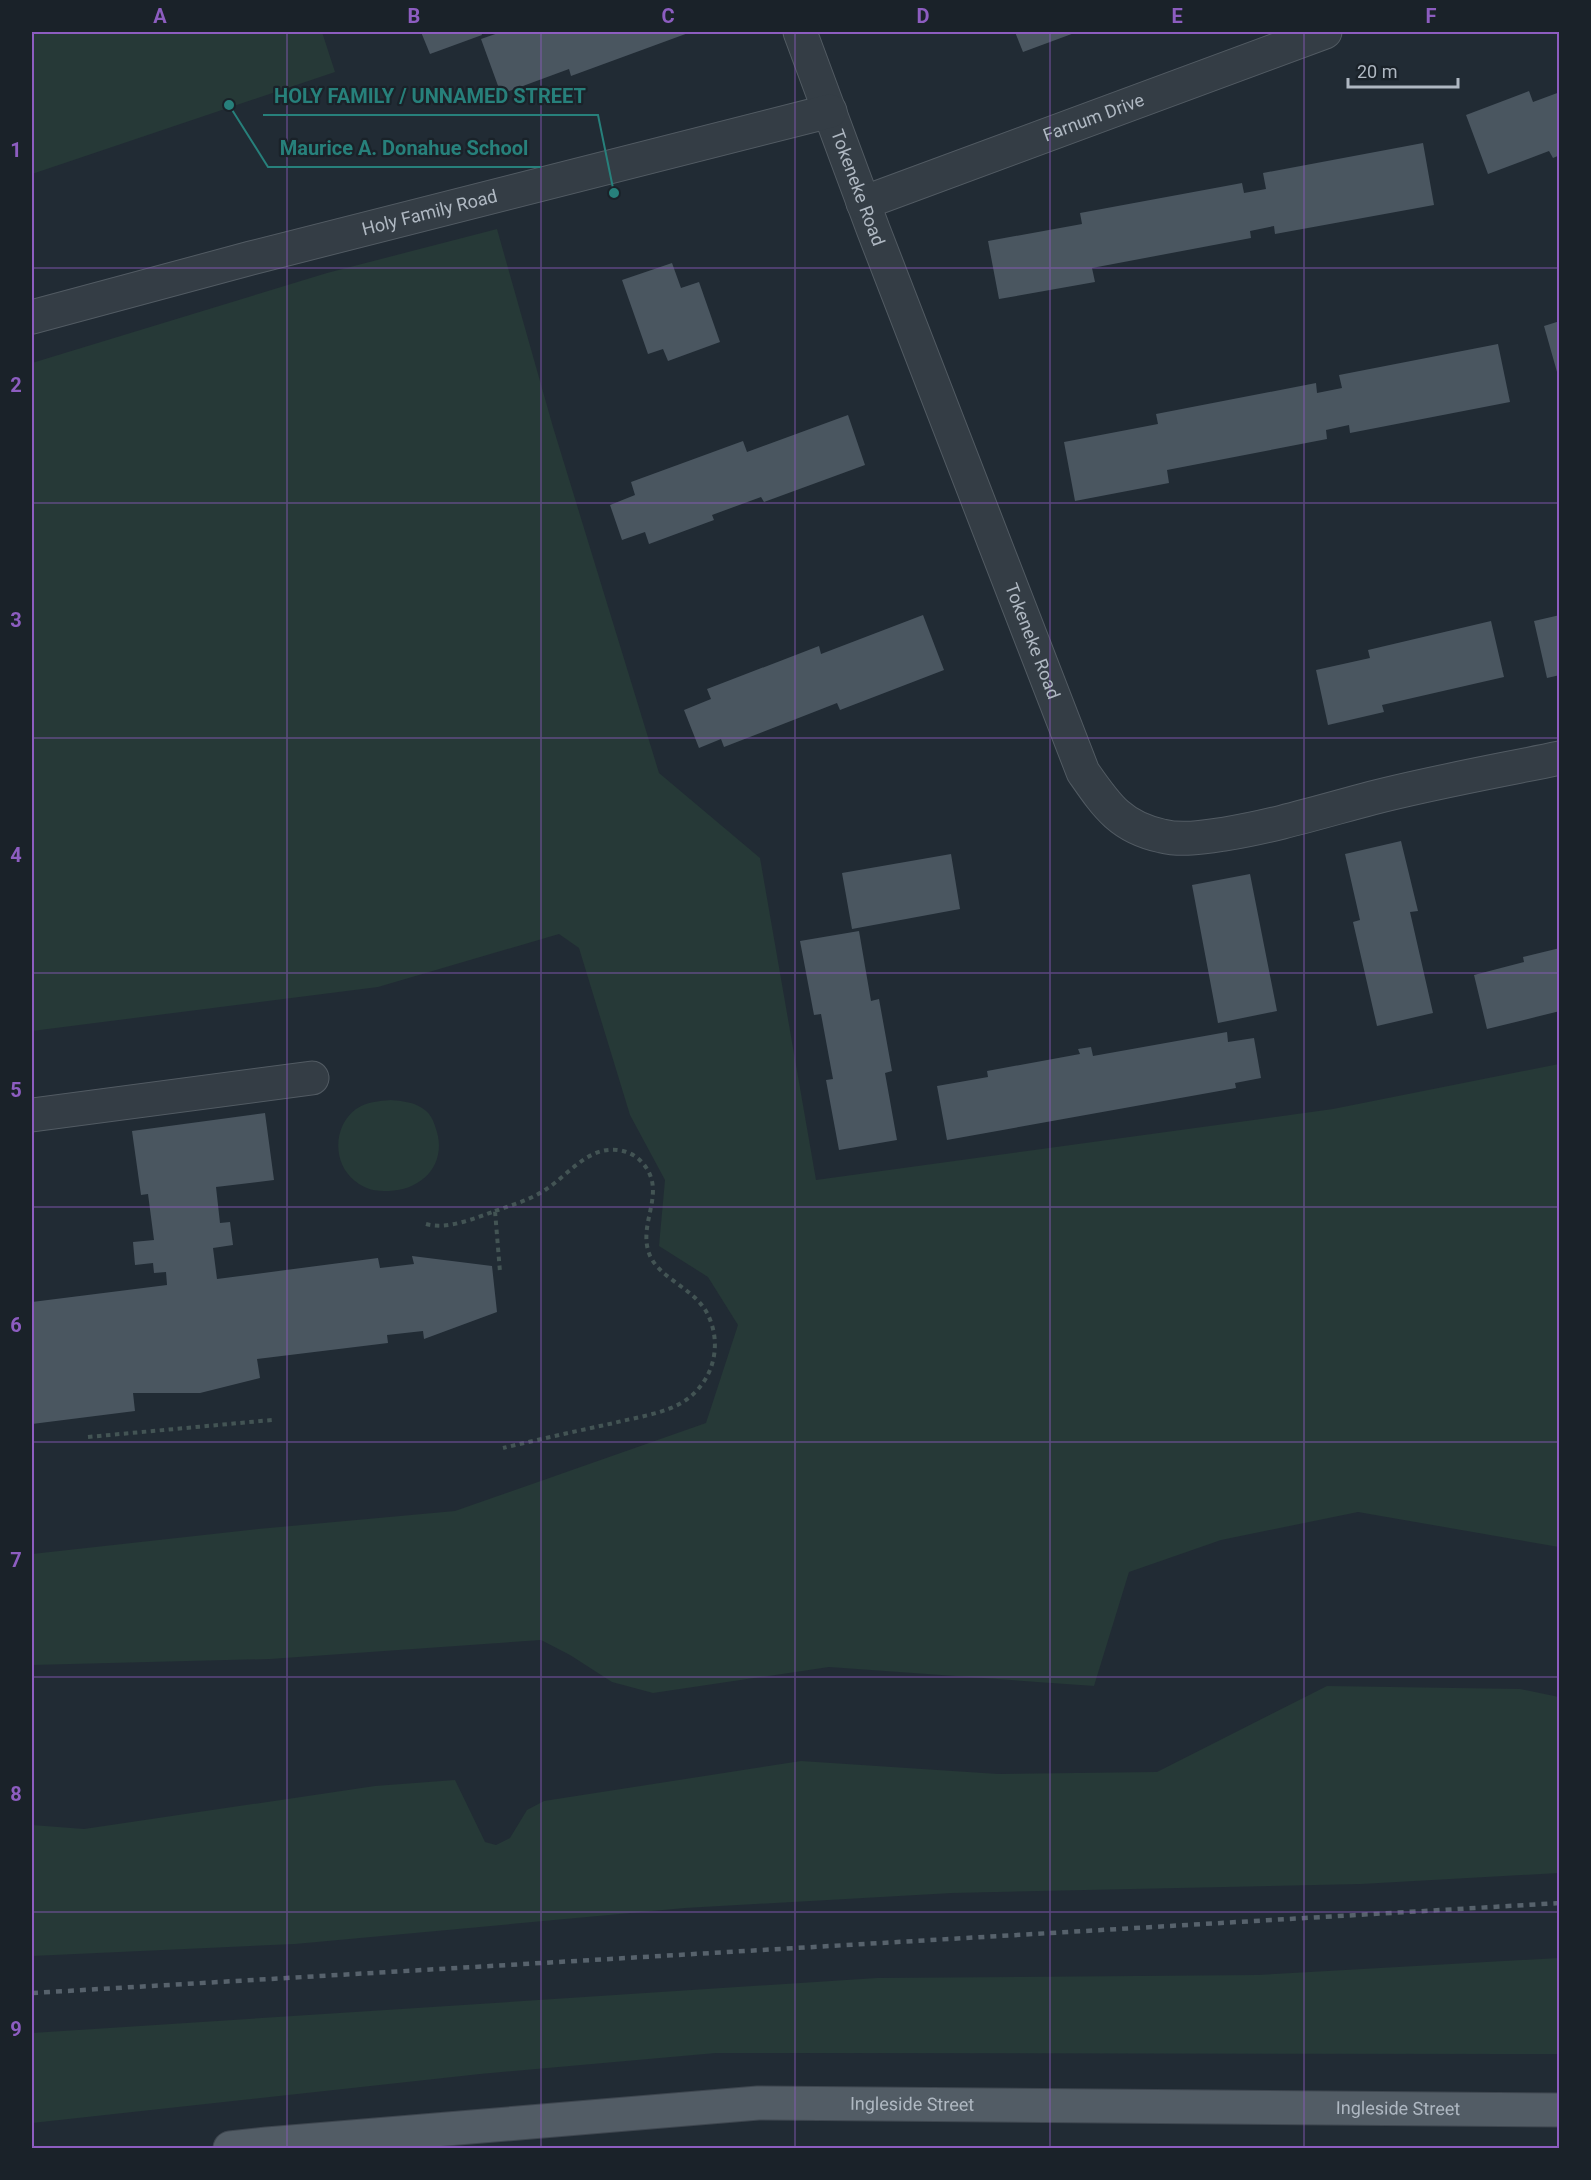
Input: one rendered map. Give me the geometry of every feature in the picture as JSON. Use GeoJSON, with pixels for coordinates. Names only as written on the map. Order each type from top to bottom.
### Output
{"type":"FeatureCollection","features":[{"type":"Feature","properties":{"kind":"main road","name":"Ingleside Street"},"geometry":{"type":"LineString","coordinates":[[230,2148],[758,2103],[1560,2110]]}},
{"type":"Feature","properties":{"kind":"main road","name":"Ingleside Street"},"geometry":{"type":"LineString","coordinates":[[268,2146],[341,2148]]}},
{"type":"Feature","properties":{"kind":"street","name":"Tokeneke Road"},"geometry":{"type":"LineString","coordinates":[[800,32],[863,203],[1083,772],[1104,803],[1117,816],[1131,825],[1164,837],[1215,836],[1285,823],[1372,798],[1560,758]]}},
{"type":"Feature","properties":{"kind":"street","name":"Farnum Drive"},"geometry":{"type":"LineString","coordinates":[[863,203],[1325,32]]}},
{"type":"Feature","properties":{"kind":"street","name":"Holy Family Road"},"geometry":{"type":"LineString","coordinates":[[32,317],[261,255],[830,111]]}},
{"type":"Feature","properties":{"kind":"street"},"geometry":{"type":"LineString","coordinates":[[32,1115],[312,1078]]}},
{"type":"Feature","properties":{"kind":"path"},"geometry":{"type":"LineString","coordinates":[[426,1224],[432,1226],[462,1222],[528,1199],[545,1190],[591,1155],[610,1150],[632,1154],[649,1171],[652,1183],[654,1196],[646,1237],[652,1259],[702,1303],[714,1330],[716,1344],[714,1362],[708,1377],[684,1402],[657,1413],[503,1448]]}},
{"type":"Feature","properties":{"kind":"path"},"geometry":{"type":"LineString","coordinates":[[495,1211],[500,1272]]}},
{"type":"Feature","properties":{"kind":"path"},"geometry":{"type":"LineString","coordinates":[[88,1437],[272,1420]]}},
{"type":"Feature","properties":{"kind":"green space"},"geometry":{"type":"Polygon","coordinates":[[[32,32],[322,32],[335,72],[32,174],[32,32]]]}},
{"type":"Feature","properties":{"kind":"green space"},"geometry":{"type":"Polygon","coordinates":[[[497,229],[553,427],[659,773],[760,858],[816,1180],[1333,1109],[1559,1064],[1559,1547],[1358,1512],[1221,1540],[1129,1572],[1094,1686],[829,1667],[653,1693],[612,1682],[570,1655],[541,1640],[270,1659],[32,1665],[32,1554],[258,1529],[455,1511],[706,1423],[738,1325],[708,1277],[659,1246],[665,1180],[630,1115],[579,948],[559,934],[378,987],[32,1031],[32,363],[327,273],[497,229]]]}},
{"type":"Feature","properties":{"kind":"green space"},"geometry":{"type":"Polygon","coordinates":[[[391,1100],[415,1104],[429,1114],[434,1123],[439,1151],[436,1162],[423,1179],[402,1189],[375,1190],[359,1184],[347,1173],[342,1165],[338,1145],[343,1125],[356,1109],[368,1103],[391,1100]]]}},
{"type":"Feature","properties":{"kind":"green space"},"geometry":{"type":"Polygon","coordinates":[[[1327,1686],[1520,1689],[1559,1697],[1559,1873],[1361,1884],[952,1893],[685,1908],[295,1944],[32,1956],[32,1825],[84,1829],[375,1786],[455,1780],[485,1842],[496,1845],[510,1838],[527,1810],[544,1801],[801,1761],[998,1774],[1157,1772],[1327,1686]]]}},
{"type":"Feature","properties":{"kind":"green space"},"geometry":{"type":"Polygon","coordinates":[[[1559,1958],[1559,2054],[716,2053],[480,2074],[32,2123],[32,2033],[877,1978],[1258,1975],[1559,1958]]]}},
{"type":"Feature","properties":{"kind":"building"},"geometry":{"type":"Polygon","coordinates":[[[421,32],[481,32],[482,35],[430,54],[421,32]]]}},
{"type":"Feature","properties":{"kind":"building"},"geometry":{"type":"Polygon","coordinates":[[[501,32],[691,32],[571,76],[569,69],[501,94],[481,39],[501,32]]]}},
{"type":"Feature","properties":{"kind":"building"},"geometry":{"type":"Polygon","coordinates":[[[1015,32],[1077,32],[1023,52],[1015,32]]]}},
{"type":"Feature","properties":{"kind":"building"},"geometry":{"type":"Polygon","coordinates":[[[1529,91],[1533,102],[1560,92],[1560,155],[1553,158],[1549,151],[1488,174],[1466,115],[1529,91]]]}},
{"type":"Feature","properties":{"kind":"building"},"geometry":{"type":"Polygon","coordinates":[[[1423,143],[1434,205],[1275,234],[1274,226],[1250,231],[1251,238],[1092,268],[1095,282],[999,299],[988,241],[1082,224],[1080,213],[1242,183],[1244,193],[1266,189],[1263,173],[1423,143]]]}},
{"type":"Feature","properties":{"kind":"building"},"geometry":{"type":"Polygon","coordinates":[[[672,263],[681,288],[699,282],[720,342],[668,361],[663,349],[648,354],[622,280],[672,263]]]}},
{"type":"Feature","properties":{"kind":"building"},"geometry":{"type":"Polygon","coordinates":[[[1560,321],[1560,379],[1559,379],[1544,326],[1560,321]]]}},
{"type":"Feature","properties":{"kind":"building"},"geometry":{"type":"Polygon","coordinates":[[[1498,344],[1510,402],[1350,433],[1349,425],[1326,430],[1327,439],[1167,470],[1169,483],[1075,501],[1064,442],[1158,424],[1156,414],[1316,383],[1317,393],[1342,388],[1339,375],[1498,344]]]}},
{"type":"Feature","properties":{"kind":"building"},"geometry":{"type":"Polygon","coordinates":[[[848,415],[865,465],[764,502],[761,497],[712,515],[714,520],[649,544],[645,532],[622,540],[610,505],[635,495],[631,482],[743,441],[747,452],[848,415]]]}},
{"type":"Feature","properties":{"kind":"building"},"geometry":{"type":"Polygon","coordinates":[[[923,615],[944,670],[840,710],[837,703],[724,747],[721,739],[699,748],[684,710],[711,699],[707,689],[819,646],[821,654],[923,615]]]}},
{"type":"Feature","properties":{"kind":"building"},"geometry":{"type":"Polygon","coordinates":[[[1560,615],[1560,675],[1547,678],[1534,621],[1560,615]]]}},
{"type":"Feature","properties":{"kind":"building"},"geometry":{"type":"Polygon","coordinates":[[[1491,621],[1504,677],[1382,705],[1384,712],[1328,725],[1316,670],[1370,658],[1368,650],[1491,621]]]}},
{"type":"Feature","properties":{"kind":"building"},"geometry":{"type":"Polygon","coordinates":[[[1401,841],[1418,911],[1410,912],[1433,1013],[1377,1026],[1353,922],[1360,920],[1345,854],[1401,841]]]}},
{"type":"Feature","properties":{"kind":"building"},"geometry":{"type":"Polygon","coordinates":[[[951,854],[960,909],[852,929],[842,873],[951,854]]]}},
{"type":"Feature","properties":{"kind":"building"},"geometry":{"type":"Polygon","coordinates":[[[1250,874],[1277,1011],[1218,1023],[1192,885],[1250,874]]]}},
{"type":"Feature","properties":{"kind":"building"},"geometry":{"type":"Polygon","coordinates":[[[859,931],[871,1001],[879,999],[892,1071],[885,1073],[897,1140],[839,1150],[826,1080],[833,1079],[821,1014],[814,1015],[800,941],[859,931]]]}},
{"type":"Feature","properties":{"kind":"building"},"geometry":{"type":"Polygon","coordinates":[[[1560,948],[1560,1011],[1487,1029],[1474,975],[1524,962],[1523,957],[1560,948]]]}},
{"type":"Feature","properties":{"kind":"building"},"geometry":{"type":"Polygon","coordinates":[[[1227,1032],[1228,1042],[1254,1038],[1261,1078],[1235,1083],[1236,1088],[947,1140],[937,1086],[988,1077],[987,1071],[1080,1054],[1078,1049],[1091,1047],[1093,1056],[1227,1032]]]}},
{"type":"Feature","properties":{"kind":"building"},"geometry":{"type":"Polygon","coordinates":[[[265,1113],[274,1180],[216,1187],[220,1223],[230,1222],[233,1245],[213,1248],[217,1279],[378,1258],[380,1268],[414,1264],[412,1256],[492,1266],[497,1312],[424,1339],[423,1331],[387,1335],[388,1343],[257,1359],[260,1378],[200,1393],[133,1393],[135,1411],[32,1424],[32,1302],[167,1285],[166,1272],[154,1273],[153,1263],[135,1265],[133,1242],[154,1240],[148,1194],[141,1195],[132,1131],[265,1113]]]}},
{"type":"Feature","properties":{"kind":"railway"},"geometry":{"type":"LineString","coordinates":[[32,1993],[1560,1903]]}},
{"type":"Feature","properties":{"kind":"place","name":"Maurice A. Donahue School"},"geometry":{"type":"Point","coordinates":[229,105]}},
{"type":"Feature","properties":{"kind":"place","name":"HOLY FAMILY / UNNAMED STREET"},"geometry":{"type":"Point","coordinates":[614,193]}}]}
